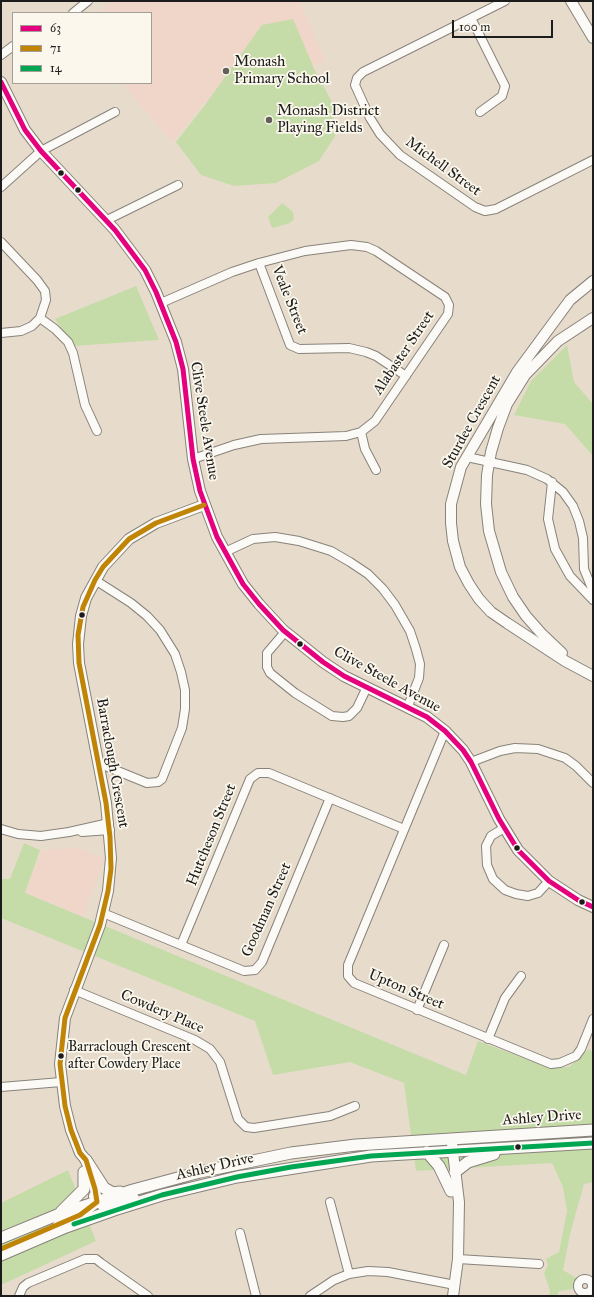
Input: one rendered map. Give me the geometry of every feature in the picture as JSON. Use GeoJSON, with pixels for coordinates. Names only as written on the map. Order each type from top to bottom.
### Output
{"type":"FeatureCollection","features":[{"type":"Feature","properties":{"kind":"main road","name":"Ashley Drive"},"geometry":{"type":"LineString","coordinates":[[1,1238],[58,1215],[133,1190],[200,1172],[291,1153],[356,1145],[593,1130]]}},
{"type":"Feature","properties":{"kind":"main road","name":"Ashley Drive"},"geometry":{"type":"LineString","coordinates":[[1,1255],[114,1210],[162,1195],[237,1177],[330,1161],[427,1152],[593,1142]]}},
{"type":"Feature","properties":{"kind":"main road"},"geometry":{"type":"LineString","coordinates":[[455,1172],[465,1164],[480,1157],[503,1153],[531,1151],[542,1146]]}},
{"type":"Feature","properties":{"kind":"main road"},"geometry":{"type":"LineString","coordinates":[[427,1152],[439,1166],[451,1191]]}},
{"type":"Feature","properties":{"kind":"main road"},"geometry":{"type":"LineString","coordinates":[[83,1157],[104,1188],[113,1193],[133,1190]]}},
{"type":"Feature","properties":{"kind":"main road"},"geometry":{"type":"LineString","coordinates":[[58,1215],[84,1190],[84,1172]]}},
{"type":"Feature","properties":{"kind":"street"},"geometry":{"type":"LineString","coordinates":[[74,12],[88,1]]}},
{"type":"Feature","properties":{"kind":"street","name":"Michell Street"},"geometry":{"type":"LineString","coordinates":[[505,1],[363,72],[357,78],[355,85],[370,118],[380,134],[395,150],[416,168],[475,207],[485,211],[496,209],[593,160]]}},
{"type":"Feature","properties":{"kind":"street"},"geometry":{"type":"LineString","coordinates":[[571,1],[593,38]]}},
{"type":"Feature","properties":{"kind":"street"},"geometry":{"type":"LineString","coordinates":[[471,18],[505,86],[502,96],[480,112]]}},
{"type":"Feature","properties":{"kind":"street"},"geometry":{"type":"LineString","coordinates":[[1,47],[12,46]]}},
{"type":"Feature","properties":{"kind":"street"},"geometry":{"type":"LineString","coordinates":[[1,55],[12,47]]}},
{"type":"Feature","properties":{"kind":"street","name":"Clive Steele Avenue"},"geometry":{"type":"LineString","coordinates":[[1,84],[18,118],[41,151],[107,220],[141,265],[161,303],[176,342],[182,369],[192,459],[204,506],[225,552],[247,589],[267,614],[285,632],[323,662],[367,687],[408,706],[427,717],[445,731],[472,762],[504,828],[530,863],[550,881],[578,900],[593,907]]}},
{"type":"Feature","properties":{"kind":"street"},"geometry":{"type":"LineString","coordinates":[[1,187],[41,151],[115,112]]}},
{"type":"Feature","properties":{"kind":"street"},"geometry":{"type":"LineString","coordinates":[[107,220],[178,185]]}},
{"type":"Feature","properties":{"kind":"street"},"geometry":{"type":"LineString","coordinates":[[1,242],[43,287],[46,300],[40,318],[32,326],[21,331],[1,333]]}},
{"type":"Feature","properties":{"kind":"street","name":"Alabaster Street"},"geometry":{"type":"LineString","coordinates":[[161,303],[226,275],[259,263],[346,245],[362,246],[376,251],[445,297],[449,305],[448,314],[375,422],[361,432],[346,436],[256,440],[192,459]]}},
{"type":"Feature","properties":{"kind":"street","name":"Veale Street"},"geometry":{"type":"LineString","coordinates":[[259,263],[290,345],[299,349],[349,348],[366,352],[376,356],[406,376]]}},
{"type":"Feature","properties":{"kind":"street","name":"Sturdee Crescent"},"geometry":{"type":"LineString","coordinates":[[579,667],[565,661],[491,612],[479,599],[469,584],[455,550],[451,523],[452,504],[461,466],[517,372],[576,294],[593,281]]}},
{"type":"Feature","properties":{"kind":"street"},"geometry":{"type":"LineString","coordinates":[[40,318],[64,337],[71,348],[85,405],[97,431]]}},
{"type":"Feature","properties":{"kind":"street","name":"Sturdee Crescent"},"geometry":{"type":"LineString","coordinates":[[593,318],[567,334],[540,357],[525,375],[513,394],[498,428],[489,462],[486,504],[492,544],[506,584],[526,616],[549,641],[579,667],[593,676]]}},
{"type":"Feature","properties":{"kind":"street"},"geometry":{"type":"LineString","coordinates":[[554,322],[567,334]]}},
{"type":"Feature","properties":{"kind":"street"},"geometry":{"type":"LineString","coordinates":[[361,432],[365,449],[376,470]]}},
{"type":"Feature","properties":{"kind":"street"},"geometry":{"type":"LineString","coordinates":[[467,457],[527,470],[552,482],[567,496],[578,516],[582,538],[584,569],[593,591]]}},
{"type":"Feature","properties":{"kind":"street"},"geometry":{"type":"LineString","coordinates":[[552,482],[548,513],[550,531],[558,558],[570,576],[593,600]]}},
{"type":"Feature","properties":{"kind":"street","name":"Barraclough Crescent"},"geometry":{"type":"LineString","coordinates":[[97,1202],[96,1189],[65,1106],[60,1064],[65,1018],[103,913],[110,869],[109,826],[79,663],[78,644],[83,607],[95,580],[112,556],[136,535],[156,523],[204,506]]}},
{"type":"Feature","properties":{"kind":"street"},"geometry":{"type":"LineString","coordinates":[[225,552],[253,539],[275,538],[299,541],[331,551],[368,574],[383,589],[395,605],[410,631],[416,649],[420,664],[419,678],[408,706]]}},
{"type":"Feature","properties":{"kind":"street"},"geometry":{"type":"LineString","coordinates":[[570,576],[584,569]]}},
{"type":"Feature","properties":{"kind":"street"},"geometry":{"type":"LineString","coordinates":[[95,580],[131,603],[147,616],[160,630],[175,654],[182,672],[185,690],[185,709],[182,728],[162,779],[152,783],[147,783],[98,763]]}},
{"type":"Feature","properties":{"kind":"street"},"geometry":{"type":"LineString","coordinates":[[515,628],[526,616]]}},
{"type":"Feature","properties":{"kind":"street"},"geometry":{"type":"LineString","coordinates":[[285,632],[267,653],[267,667],[270,673],[294,693],[332,716],[343,717],[349,716],[357,708],[367,687]]}},
{"type":"Feature","properties":{"kind":"street","name":"Upton Street"},"geometry":{"type":"LineString","coordinates":[[445,731],[347,971],[348,976],[354,983],[543,1062],[560,1064],[576,1056],[581,1049],[593,1019]]}},
{"type":"Feature","properties":{"kind":"street"},"geometry":{"type":"LineString","coordinates":[[472,762],[500,751],[515,748],[538,749],[565,758],[576,766],[593,783]]}},
{"type":"Feature","properties":{"kind":"street","name":"Hutcheson Street"},"geometry":{"type":"LineString","coordinates":[[181,945],[252,776],[258,773],[269,773],[404,829]]}},
{"type":"Feature","properties":{"kind":"street","name":"Goodman Street"},"geometry":{"type":"LineString","coordinates":[[103,913],[244,971],[255,970],[260,966],[330,798]]}},
{"type":"Feature","properties":{"kind":"street"},"geometry":{"type":"LineString","coordinates":[[1,829],[33,836],[109,826]]}},
{"type":"Feature","properties":{"kind":"street"},"geometry":{"type":"LineString","coordinates":[[504,828],[492,836],[486,846],[487,865],[493,879],[505,890],[528,896],[538,894],[550,881]]}},
{"type":"Feature","properties":{"kind":"street"},"geometry":{"type":"LineString","coordinates":[[417,1010],[444,945]]}},
{"type":"Feature","properties":{"kind":"street"},"geometry":{"type":"LineString","coordinates":[[488,1039],[505,998],[521,976]]}},
{"type":"Feature","properties":{"kind":"street","name":"Cowdery Place"},"geometry":{"type":"LineString","coordinates":[[74,990],[195,1040],[210,1049],[220,1062],[238,1119],[246,1127],[254,1128],[330,1116],[355,1106]]}},
{"type":"Feature","properties":{"kind":"street"},"geometry":{"type":"LineString","coordinates":[[1,1087],[61,1082]]}},
{"type":"Feature","properties":{"kind":"street"},"geometry":{"type":"LineString","coordinates":[[448,1139],[455,1172],[459,1202],[458,1260],[453,1296]]}},
{"type":"Feature","properties":{"kind":"street"},"geometry":{"type":"LineString","coordinates":[[450,1151],[451,1191],[458,1226]]}},
{"type":"Feature","properties":{"kind":"street","name":"Barraclough Crescent"},"geometry":{"type":"LineString","coordinates":[[83,1157],[80,1162],[90,1191],[97,1202]]}},
{"type":"Feature","properties":{"kind":"street"},"geometry":{"type":"LineString","coordinates":[[1,1249],[80,1215],[97,1202],[104,1206],[112,1205],[201,1180],[237,1177]]}},
{"type":"Feature","properties":{"kind":"street"},"geometry":{"type":"LineString","coordinates":[[330,1202],[349,1274]]}},
{"type":"Feature","properties":{"kind":"street"},"geometry":{"type":"LineString","coordinates":[[240,1234],[256,1296]]}},
{"type":"Feature","properties":{"kind":"street"},"geometry":{"type":"LineString","coordinates":[[19,1296],[23,1287],[28,1283],[85,1259],[96,1260],[148,1296]]}},
{"type":"Feature","properties":{"kind":"street"},"geometry":{"type":"LineString","coordinates":[[458,1260],[539,1264]]}},
{"type":"Feature","properties":{"kind":"street"},"geometry":{"type":"LineString","coordinates":[[310,1296],[324,1285],[349,1274],[368,1271],[388,1272],[455,1285]]}},
{"type":"Feature","properties":{"kind":"shaded area","name":"Monash Primary School"},"geometry":{"type":"Polygon","coordinates":[[[109,1],[299,1],[326,61],[204,103],[172,143],[126,88],[124,84],[152,84],[152,12],[100,12],[109,1]]]}},
{"type":"Feature","properties":{"kind":"shaded area"},"geometry":{"type":"Polygon","coordinates":[[[76,847],[105,858],[83,916],[25,893],[42,850],[76,847]]]}},
{"type":"Feature","properties":{"kind":"green space"},"geometry":{"type":"Polygon","coordinates":[[[293,19],[315,71],[332,102],[335,136],[319,161],[276,183],[234,186],[201,175],[176,142],[205,105],[262,25],[293,19]]]}},
{"type":"Feature","properties":{"kind":"green space"},"geometry":{"type":"Polygon","coordinates":[[[282,203],[293,212],[294,219],[290,223],[272,228],[268,217],[282,203]]]}},
{"type":"Feature","properties":{"kind":"green space"},"geometry":{"type":"Polygon","coordinates":[[[136,286],[159,340],[74,346],[55,319],[136,286]]]}},
{"type":"Feature","properties":{"kind":"green space"},"geometry":{"type":"Polygon","coordinates":[[[567,345],[574,382],[593,404],[593,456],[565,424],[514,415],[531,381],[567,345]]]}},
{"type":"Feature","properties":{"kind":"green space"},"geometry":{"type":"Polygon","coordinates":[[[24,843],[40,850],[25,893],[466,1075],[478,1041],[550,1068],[569,1067],[589,1049],[593,1053],[593,1182],[584,1184],[570,1234],[563,1270],[576,1278],[574,1289],[559,1291],[557,1296],[549,1296],[550,1291],[544,1273],[548,1265],[546,1259],[559,1252],[567,1211],[563,1187],[552,1163],[416,1171],[404,1083],[350,1062],[273,1075],[255,1021],[1,918],[1,879],[10,879],[24,843]]]}},
{"type":"Feature","properties":{"kind":"green space"},"geometry":{"type":"Polygon","coordinates":[[[68,1170],[96,1241],[1,1285],[1,1203],[68,1170]]]}},
{"type":"Feature","properties":{"kind":"transit line","name":"63"},"geometry":{"type":"LineString","coordinates":[[1,82],[25,130],[41,151],[115,230],[145,270],[156,292],[176,342],[183,369],[193,459],[200,491],[217,537],[243,584],[283,630],[323,662],[344,676],[427,717],[445,731],[463,750],[471,762],[499,819],[518,850],[549,881],[578,900],[593,907]]}},
{"type":"Feature","properties":{"kind":"transit line","name":"71"},"geometry":{"type":"LineString","coordinates":[[1,1249],[80,1215],[97,1202],[95,1189],[86,1160],[80,1153],[71,1130],[65,1106],[60,1064],[65,1018],[100,925],[108,891],[111,869],[110,837],[106,803],[79,663],[78,635],[83,607],[95,580],[103,567],[129,539],[156,523],[204,505]]}},
{"type":"Feature","properties":{"kind":"transit line","name":"14"},"geometry":{"type":"LineString","coordinates":[[74,1224],[162,1195],[237,1177],[291,1167],[371,1156],[593,1143]]}},
{"type":"Feature","properties":{"kind":"place","name":"Monash Primary School"},"geometry":{"type":"Point","coordinates":[226,71]}},
{"type":"Feature","properties":{"kind":"place","name":"Monash District Playing Fields"},"geometry":{"type":"Point","coordinates":[269,120]}},
{"type":"Feature","properties":{"kind":"place","name":"Barraclough Crescent after Cowdery Place"},"geometry":{"type":"Point","coordinates":[61,1056]}}]}
